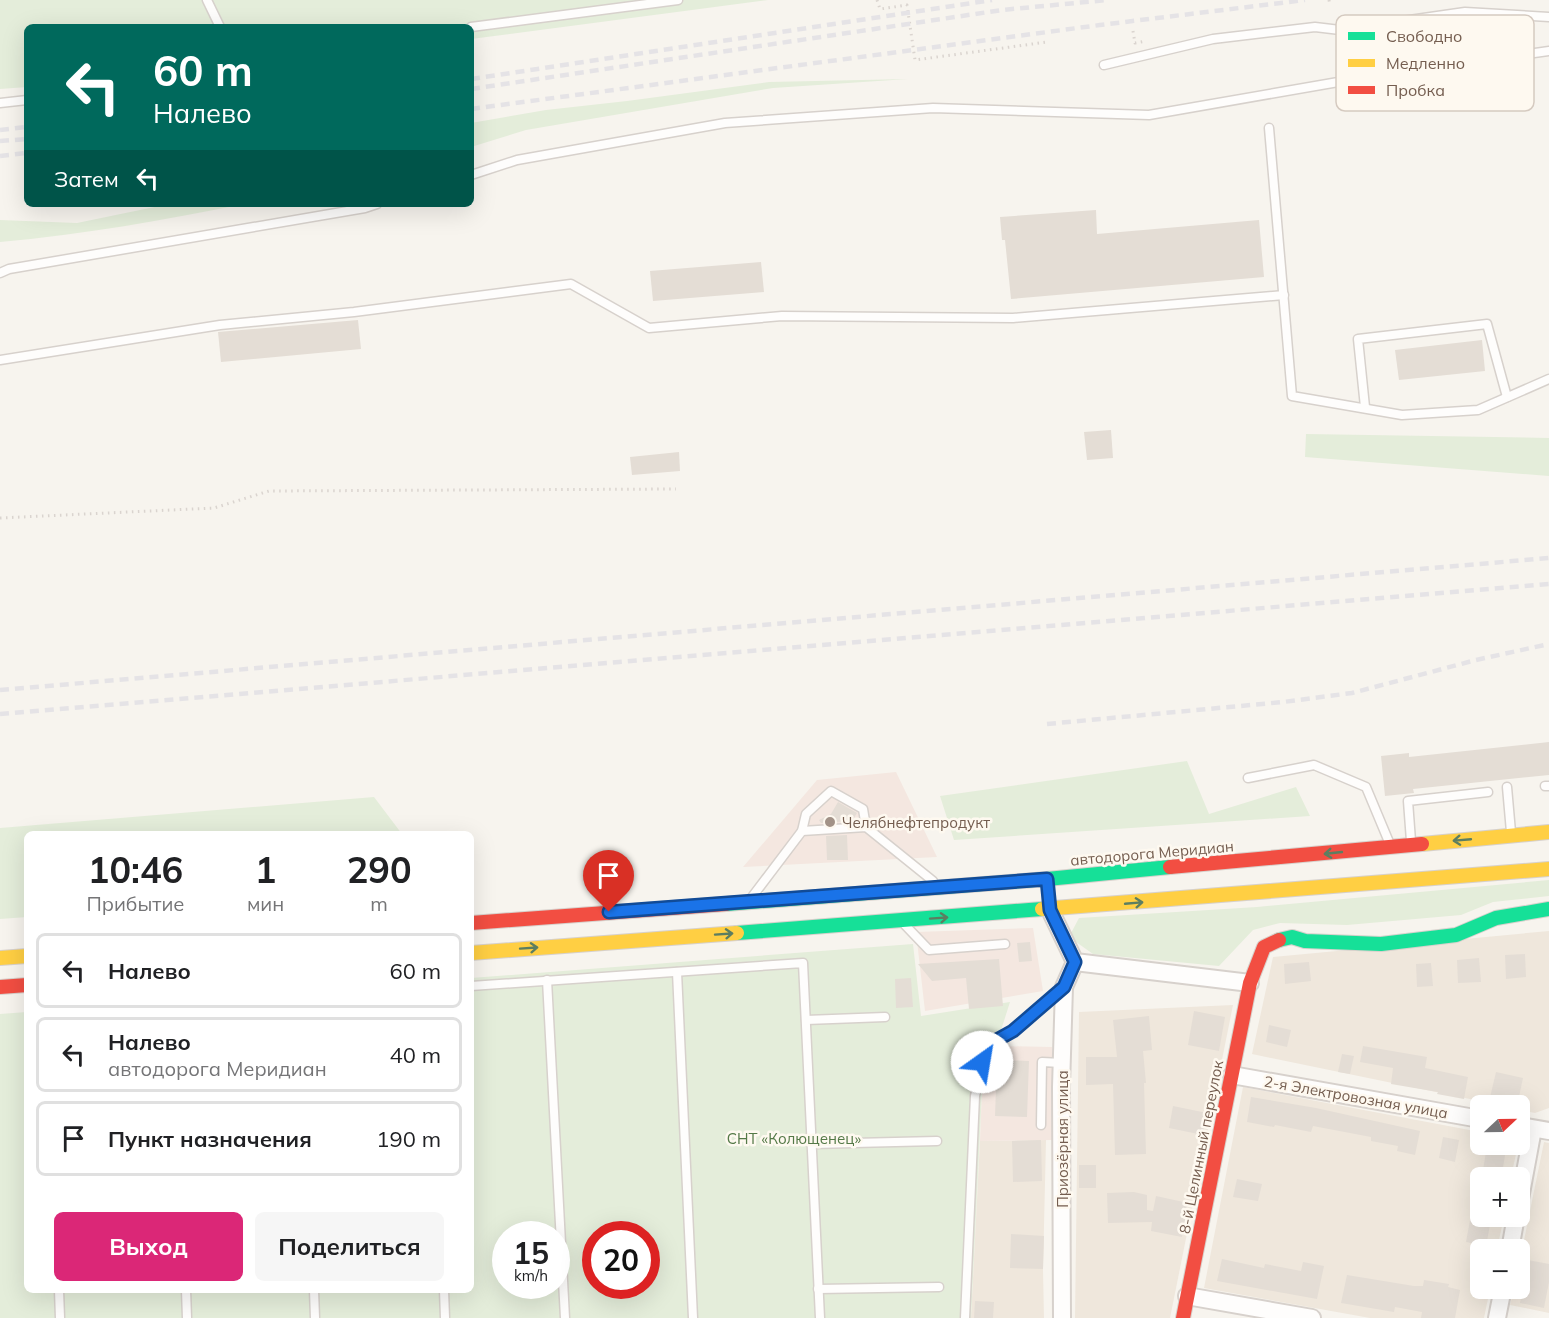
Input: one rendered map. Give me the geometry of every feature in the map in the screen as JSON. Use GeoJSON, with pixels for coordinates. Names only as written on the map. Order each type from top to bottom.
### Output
{"type":"FeatureCollection","features":[{"type":"Feature","properties":{"kind":"main road","name":"автодорога Меридиан"},"geometry":{"type":"LineString","coordinates":[[474,953],[901,921],[1049,894],[1391,847],[1549,832]]}},
{"type":"Feature","properties":{"kind":"main road","name":"автодорога Меридиан"},"geometry":{"type":"LineString","coordinates":[[474,923],[941,887],[1049,894],[1304,888],[1481,877],[1549,870]]}},
{"type":"Feature","properties":{"kind":"main road","name":"8-й Целинный переулок"},"geometry":{"type":"LineString","coordinates":[[1183,1318],[1250,983],[1264,947],[1276,940],[1292,937],[1316,942],[1391,942],[1456,935],[1496,918],[1549,909]]}},
{"type":"Feature","properties":{"kind":"main road"},"geometry":{"type":"LineString","coordinates":[[0,958],[24,956]]}},
{"type":"Feature","properties":{"kind":"main road"},"geometry":{"type":"LineString","coordinates":[[0,987],[24,985]]}},
{"type":"Feature","properties":{"kind":"street"},"geometry":{"type":"LineString","coordinates":[[1049,894],[1075,962],[1250,983]]}},
{"type":"Feature","properties":{"kind":"street","name":"Приозёрная улица"},"geometry":{"type":"LineString","coordinates":[[1062,1318],[1064,987],[1075,962]]}},
{"type":"Feature","properties":{"kind":"street","name":"2-я Электровозная улица"},"geometry":{"type":"LineString","coordinates":[[1232,1075],[1470,1117]]}},
{"type":"Feature","properties":{"kind":"street"},"geometry":{"type":"LineString","coordinates":[[1529,1167],[1539,1129]]}},
{"type":"Feature","properties":{"kind":"street"},"geometry":{"type":"LineString","coordinates":[[1188,1296],[1312,1318]]}},
{"type":"Feature","properties":{"kind":"street"},"geometry":{"type":"LineString","coordinates":[[1499,1318],[1502,1299]]}},
{"type":"Feature","properties":{"kind":"lane"},"geometry":{"type":"LineString","coordinates":[[207,0],[218,24]]}},
{"type":"Feature","properties":{"kind":"lane"},"geometry":{"type":"LineString","coordinates":[[474,27],[678,0]]}},
{"type":"Feature","properties":{"kind":"lane"},"geometry":{"type":"LineString","coordinates":[[1444,15],[1465,12],[1515,15]]}},
{"type":"Feature","properties":{"kind":"lane"},"geometry":{"type":"LineString","coordinates":[[1534,16],[1549,17]]}},
{"type":"Feature","properties":{"kind":"lane"},"geometry":{"type":"LineString","coordinates":[[1104,65],[1213,39],[1315,27],[1336,30]]}},
{"type":"Feature","properties":{"kind":"lane"},"geometry":{"type":"LineString","coordinates":[[1534,53],[1549,51]]}},
{"type":"Feature","properties":{"kind":"lane"},"geometry":{"type":"LineString","coordinates":[[474,174],[517,160],[725,123],[933,108],[1149,115],[1336,82]]}},
{"type":"Feature","properties":{"kind":"lane"},"geometry":{"type":"LineString","coordinates":[[0,103],[24,100]]}},
{"type":"Feature","properties":{"kind":"lane"},"geometry":{"type":"LineString","coordinates":[[1269,128],[1292,396],[1402,415],[1478,410],[1549,379]]}},
{"type":"Feature","properties":{"kind":"lane"},"geometry":{"type":"LineString","coordinates":[[0,273],[9,269],[368,207]]}},
{"type":"Feature","properties":{"kind":"lane"},"geometry":{"type":"LineString","coordinates":[[0,360],[220,325],[354,312],[571,284],[649,328],[782,316],[1013,318],[1284,296]]}},
{"type":"Feature","properties":{"kind":"lane"},"geometry":{"type":"LineString","coordinates":[[1365,407],[1358,339],[1486,324],[1507,397]]}},
{"type":"Feature","properties":{"kind":"lane"},"geometry":{"type":"LineString","coordinates":[[1248,778],[1314,765],[1366,787],[1391,847]]}},
{"type":"Feature","properties":{"kind":"lane"},"geometry":{"type":"LineString","coordinates":[[1507,787],[1512,835]]}},
{"type":"Feature","properties":{"kind":"lane"},"geometry":{"type":"LineString","coordinates":[[748,902],[802,831],[806,813],[831,791],[863,809],[866,827],[941,887]]}},
{"type":"Feature","properties":{"kind":"lane"},"geometry":{"type":"LineString","coordinates":[[1411,845],[1408,801],[1488,792]]}},
{"type":"Feature","properties":{"kind":"lane"},"geometry":{"type":"LineString","coordinates":[[802,831],[866,827]]}},
{"type":"Feature","properties":{"kind":"lane"},"geometry":{"type":"LineString","coordinates":[[901,921],[929,950],[1005,944]]}},
{"type":"Feature","properties":{"kind":"lane"},"geometry":{"type":"LineString","coordinates":[[474,986],[803,963],[820,1318]]}},
{"type":"Feature","properties":{"kind":"lane"},"geometry":{"type":"LineString","coordinates":[[676,972],[693,1318]]}},
{"type":"Feature","properties":{"kind":"lane"},"geometry":{"type":"LineString","coordinates":[[548,980],[565,1318]]}},
{"type":"Feature","properties":{"kind":"lane"},"geometry":{"type":"LineString","coordinates":[[965,1318],[975,1096],[986,1046],[1013,1031],[1064,987]]}},
{"type":"Feature","properties":{"kind":"lane"},"geometry":{"type":"LineString","coordinates":[[806,1020],[885,1017]]}},
{"type":"Feature","properties":{"kind":"lane"},"geometry":{"type":"LineString","coordinates":[[1041,1125],[1042,1062],[1062,1063]]}},
{"type":"Feature","properties":{"kind":"lane"},"geometry":{"type":"LineString","coordinates":[[812,1143],[937,1141]]}},
{"type":"Feature","properties":{"kind":"lane"},"geometry":{"type":"LineString","coordinates":[[818,1288],[939,1287]]}},
{"type":"Feature","properties":{"kind":"lane"},"geometry":{"type":"LineString","coordinates":[[59,1293],[60,1318]]}},
{"type":"Feature","properties":{"kind":"lane"},"geometry":{"type":"LineString","coordinates":[[186,1293],[187,1318]]}},
{"type":"Feature","properties":{"kind":"lane"},"geometry":{"type":"LineString","coordinates":[[314,1293],[315,1318]]}},
{"type":"Feature","properties":{"kind":"lane"},"geometry":{"type":"LineString","coordinates":[[444,1293],[445,1318]]}},
{"type":"Feature","properties":{"kind":"path"},"geometry":{"type":"LineString","coordinates":[[877,0],[880,9],[907,5],[915,60],[1047,42]]}},
{"type":"Feature","properties":{"kind":"path"},"geometry":{"type":"LineString","coordinates":[[1329,0],[1330,5]]}},
{"type":"Feature","properties":{"kind":"path"},"geometry":{"type":"LineString","coordinates":[[1133,31],[1135,43],[1146,41]]}},
{"type":"Feature","properties":{"kind":"path"},"geometry":{"type":"LineString","coordinates":[[0,518],[214,508],[269,491],[676,489]]}},
{"type":"Feature","properties":{"kind":"shaded area"},"geometry":{"type":"Polygon","coordinates":[[[896,772],[937,857],[743,867],[817,780],[896,772]]]}},
{"type":"Feature","properties":{"kind":"shaded area"},"geometry":{"type":"Polygon","coordinates":[[[1033,928],[1043,991],[925,1011],[916,932],[1033,928]]]}},
{"type":"Feature","properties":{"kind":"shaded area"},"geometry":{"type":"Polygon","coordinates":[[[1549,931],[1549,1108],[1535,1113],[1530,1112],[1530,1095],[1470,1095],[1470,1099],[1252,1054],[1273,957],[1549,931]]]}},
{"type":"Feature","properties":{"kind":"shaded area"},"geometry":{"type":"Polygon","coordinates":[[[1233,1005],[1170,1318],[1075,1318],[1079,1012],[1233,1005]]]}},
{"type":"Feature","properties":{"kind":"shaded area"},"geometry":{"type":"Polygon","coordinates":[[[996,1046],[1052,1047],[1052,1140],[980,1141],[982,1090],[996,1046]]]}},
{"type":"Feature","properties":{"kind":"shaded area"},"geometry":{"type":"Polygon","coordinates":[[[1243,1087],[1470,1130],[1470,1155],[1516,1155],[1513,1167],[1470,1167],[1470,1227],[1502,1227],[1499,1239],[1470,1239],[1470,1299],[1488,1299],[1484,1318],[1370,1318],[1204,1288],[1243,1087]]]}},
{"type":"Feature","properties":{"kind":"shaded area"},"geometry":{"type":"Polygon","coordinates":[[[1046,1140],[1044,1318],[971,1318],[980,1141],[1046,1140]]]}},
{"type":"Feature","properties":{"kind":"shaded area"},"geometry":{"type":"Polygon","coordinates":[[[1544,1142],[1549,1143],[1549,1313],[1510,1305],[1512,1299],[1530,1299],[1530,1239],[1524,1239],[1527,1227],[1530,1227],[1530,1211],[1544,1142]]]}},
{"type":"Feature","properties":{"kind":"green space"},"geometry":{"type":"Polygon","coordinates":[[[0,0],[768,0],[474,39],[474,24],[24,24],[24,87],[0,89],[0,0]]]}},
{"type":"Feature","properties":{"kind":"green space"},"geometry":{"type":"Polygon","coordinates":[[[908,79],[773,88],[526,130],[474,146],[474,122],[546,110],[769,82],[908,79]]]}},
{"type":"Feature","properties":{"kind":"green space"},"geometry":{"type":"Polygon","coordinates":[[[154,207],[229,207],[122,226],[0,242],[0,220],[77,223],[154,207]]]}},
{"type":"Feature","properties":{"kind":"green space"},"geometry":{"type":"Polygon","coordinates":[[[1306,434],[1549,438],[1549,476],[1305,457],[1306,434]]]}},
{"type":"Feature","properties":{"kind":"green space"},"geometry":{"type":"Polygon","coordinates":[[[1187,761],[1209,814],[1296,787],[1310,816],[954,840],[940,796],[1187,761]]]}},
{"type":"Feature","properties":{"kind":"green space"},"geometry":{"type":"Polygon","coordinates":[[[374,797],[400,831],[24,831],[24,917],[0,919],[0,828],[374,797]]]}},
{"type":"Feature","properties":{"kind":"green space"},"geometry":{"type":"Polygon","coordinates":[[[1549,880],[1549,896],[1493,902],[1461,915],[1347,925],[1280,923],[1253,930],[1219,966],[1093,954],[1069,937],[1079,918],[1257,907],[1549,880]]]}},
{"type":"Feature","properties":{"kind":"green space","name":"СНТ «Колющенец»"},"geometry":{"type":"Polygon","coordinates":[[[913,944],[921,1016],[1010,1002],[982,1090],[971,1318],[0,1318],[0,1014],[24,1012],[24,1293],[474,1293],[474,978],[913,944]]]}},
{"type":"Feature","properties":{"kind":"building"},"geometry":{"type":"Polygon","coordinates":[[[1096,210],[1097,234],[1259,220],[1264,277],[1011,299],[1005,240],[1002,240],[1000,217],[1096,210]]]}},
{"type":"Feature","properties":{"kind":"building"},"geometry":{"type":"Polygon","coordinates":[[[761,262],[764,292],[653,301],[650,271],[761,262]]]}},
{"type":"Feature","properties":{"kind":"building"},"geometry":{"type":"Polygon","coordinates":[[[358,320],[361,349],[221,362],[218,332],[358,320]]]}},
{"type":"Feature","properties":{"kind":"building"},"geometry":{"type":"Polygon","coordinates":[[[1482,340],[1485,371],[1399,380],[1395,350],[1482,340]]]}},
{"type":"Feature","properties":{"kind":"building"},"geometry":{"type":"Polygon","coordinates":[[[1111,430],[1113,458],[1087,460],[1084,432],[1111,430]]]}},
{"type":"Feature","properties":{"kind":"building"},"geometry":{"type":"Polygon","coordinates":[[[679,452],[680,471],[632,475],[630,457],[679,452]]]}},
{"type":"Feature","properties":{"kind":"building"},"geometry":{"type":"Polygon","coordinates":[[[1549,742],[1549,775],[1413,789],[1414,793],[1385,796],[1381,756],[1409,753],[1409,757],[1549,742]]]}},
{"type":"Feature","properties":{"kind":"building"},"geometry":{"type":"Polygon","coordinates":[[[838,802],[857,813],[852,821],[821,823],[819,820],[831,814],[838,802]]]}},
{"type":"Feature","properties":{"kind":"building"},"geometry":{"type":"Polygon","coordinates":[[[847,835],[848,860],[827,860],[826,836],[847,835]]]}},
{"type":"Feature","properties":{"kind":"building"},"geometry":{"type":"Polygon","coordinates":[[[1030,942],[1032,961],[1019,962],[1017,943],[1030,942]]]}},
{"type":"Feature","properties":{"kind":"building"},"geometry":{"type":"Polygon","coordinates":[[[1525,954],[1526,977],[1506,979],[1505,955],[1525,954]]]}},
{"type":"Feature","properties":{"kind":"building"},"geometry":{"type":"Polygon","coordinates":[[[1479,958],[1481,982],[1458,983],[1457,960],[1479,958]]]}},
{"type":"Feature","properties":{"kind":"building"},"geometry":{"type":"Polygon","coordinates":[[[999,959],[1003,1006],[969,1009],[966,978],[932,981],[918,964],[999,959]]]}},
{"type":"Feature","properties":{"kind":"building"},"geometry":{"type":"Polygon","coordinates":[[[1309,962],[1311,981],[1285,984],[1284,964],[1309,962]]]}},
{"type":"Feature","properties":{"kind":"building"},"geometry":{"type":"Polygon","coordinates":[[[1431,963],[1433,986],[1417,987],[1416,964],[1431,963]]]}},
{"type":"Feature","properties":{"kind":"building"},"geometry":{"type":"Polygon","coordinates":[[[911,978],[913,1007],[896,1008],[895,979],[911,978]]]}},
{"type":"Feature","properties":{"kind":"building"},"geometry":{"type":"Polygon","coordinates":[[[1194,1011],[1225,1017],[1219,1051],[1188,1045],[1194,1011]]]}},
{"type":"Feature","properties":{"kind":"building"},"geometry":{"type":"Polygon","coordinates":[[[1149,1016],[1152,1050],[1143,1051],[1146,1083],[1144,1083],[1146,1154],[1115,1155],[1113,1084],[1086,1085],[1086,1057],[1117,1057],[1113,1020],[1149,1016]]]}},
{"type":"Feature","properties":{"kind":"building"},"geometry":{"type":"Polygon","coordinates":[[[1269,1025],[1291,1030],[1287,1047],[1266,1042],[1269,1025]]]}},
{"type":"Feature","properties":{"kind":"building"},"geometry":{"type":"Polygon","coordinates":[[[1363,1046],[1427,1057],[1425,1068],[1468,1077],[1464,1099],[1391,1084],[1393,1068],[1360,1062],[1363,1046]]]}},
{"type":"Feature","properties":{"kind":"building"},"geometry":{"type":"Polygon","coordinates":[[[1342,1054],[1354,1056],[1350,1074],[1338,1072],[1342,1054]]]}},
{"type":"Feature","properties":{"kind":"building"},"geometry":{"type":"Polygon","coordinates":[[[997,1060],[1029,1061],[1027,1117],[995,1116],[997,1060]]]}},
{"type":"Feature","properties":{"kind":"building"},"geometry":{"type":"Polygon","coordinates":[[[1496,1072],[1523,1078],[1519,1095],[1491,1095],[1496,1072]]]}},
{"type":"Feature","properties":{"kind":"building"},"geometry":{"type":"Polygon","coordinates":[[[1251,1097],[1316,1108],[1420,1131],[1415,1155],[1397,1151],[1398,1146],[1371,1141],[1371,1137],[1313,1126],[1311,1132],[1247,1122],[1251,1097]]]}},
{"type":"Feature","properties":{"kind":"building"},"geometry":{"type":"Polygon","coordinates":[[[1173,1106],[1207,1113],[1203,1135],[1169,1128],[1173,1106]]]}},
{"type":"Feature","properties":{"kind":"building"},"geometry":{"type":"Polygon","coordinates":[[[1443,1137],[1459,1140],[1455,1162],[1439,1158],[1443,1137]]]}},
{"type":"Feature","properties":{"kind":"building"},"geometry":{"type":"Polygon","coordinates":[[[1041,1140],[1042,1181],[1013,1182],[1012,1141],[1041,1140]]]}},
{"type":"Feature","properties":{"kind":"building"},"geometry":{"type":"Polygon","coordinates":[[[1486,1155],[1505,1155],[1503,1167],[1484,1167],[1486,1155]]]}},
{"type":"Feature","properties":{"kind":"building"},"geometry":{"type":"Polygon","coordinates":[[[1079,1165],[1096,1165],[1096,1188],[1079,1188],[1079,1165]]]}},
{"type":"Feature","properties":{"kind":"building"},"geometry":{"type":"Polygon","coordinates":[[[1237,1179],[1262,1184],[1258,1201],[1233,1197],[1237,1179]]]}},
{"type":"Feature","properties":{"kind":"building"},"geometry":{"type":"Polygon","coordinates":[[[1134,1192],[1147,1195],[1147,1210],[1153,1211],[1156,1196],[1188,1203],[1182,1237],[1151,1231],[1152,1222],[1108,1223],[1107,1193],[1134,1192]]]}},
{"type":"Feature","properties":{"kind":"building"},"geometry":{"type":"Polygon","coordinates":[[[1470,1220],[1470,1227],[1490,1227],[1487,1239],[1470,1239],[1470,1243],[1466,1242],[1470,1220]]]}},
{"type":"Feature","properties":{"kind":"building"},"geometry":{"type":"Polygon","coordinates":[[[1011,1234],[1044,1236],[1043,1269],[1010,1268],[1011,1234]]]}},
{"type":"Feature","properties":{"kind":"building"},"geometry":{"type":"Polygon","coordinates":[[[1222,1259],[1264,1268],[1265,1264],[1301,1271],[1303,1262],[1324,1266],[1317,1299],[1217,1281],[1222,1259]]]}},
{"type":"Feature","properties":{"kind":"building"},"geometry":{"type":"Polygon","coordinates":[[[1530,1260],[1549,1264],[1549,1282],[1544,1308],[1520,1303],[1521,1299],[1530,1299],[1530,1260]]]}},
{"type":"Feature","properties":{"kind":"building"},"geometry":{"type":"Polygon","coordinates":[[[1347,1275],[1414,1286],[1423,1286],[1424,1280],[1449,1284],[1448,1287],[1460,1290],[1455,1318],[1421,1318],[1422,1312],[1395,1307],[1394,1312],[1341,1303],[1347,1275]]]}},
{"type":"Feature","properties":{"kind":"building"},"geometry":{"type":"Polygon","coordinates":[[[975,1301],[994,1302],[993,1318],[974,1318],[975,1301]]]}},
{"type":"Feature","properties":{"kind":"railway"},"geometry":{"type":"LineString","coordinates":[[474,79],[992,0]]}},
{"type":"Feature","properties":{"kind":"railway"},"geometry":{"type":"LineString","coordinates":[[474,89],[1002,10],[1107,0]]}},
{"type":"Feature","properties":{"kind":"railway"},"geometry":{"type":"LineString","coordinates":[[474,109],[1305,0]]}},
{"type":"Feature","properties":{"kind":"railway"},"geometry":{"type":"LineString","coordinates":[[0,130],[24,127]]}},
{"type":"Feature","properties":{"kind":"railway"},"geometry":{"type":"LineString","coordinates":[[0,141],[24,139]]}},
{"type":"Feature","properties":{"kind":"railway"},"geometry":{"type":"LineString","coordinates":[[0,156],[24,153]]}},
{"type":"Feature","properties":{"kind":"railway"},"geometry":{"type":"LineString","coordinates":[[0,690],[1549,558]]}},
{"type":"Feature","properties":{"kind":"railway"},"geometry":{"type":"LineString","coordinates":[[0,714],[1549,584]]}},
{"type":"Feature","properties":{"kind":"railway"},"geometry":{"type":"LineString","coordinates":[[1047,724],[1283,702],[1352,693],[1476,660],[1549,644]]}},
{"type":"Feature","properties":{"kind":"traffic: fast"},"geometry":{"type":"LineString","coordinates":[[726,904],[1170,867]]}},
{"type":"Feature","properties":{"kind":"traffic: fast"},"geometry":{"type":"LineString","coordinates":[[737,933],[1042,909]]}},
{"type":"Feature","properties":{"kind":"traffic: fast"},"geometry":{"type":"LineString","coordinates":[[1279,940],[1292,937],[1305,941],[1381,944],[1456,935],[1496,918],[1549,909]]}},
{"type":"Feature","properties":{"kind":"traffic: slow"},"geometry":{"type":"LineString","coordinates":[[1422,844],[1549,832]]}},
{"type":"Feature","properties":{"kind":"traffic: slow"},"geometry":{"type":"LineString","coordinates":[[1042,909],[1549,869]]}},
{"type":"Feature","properties":{"kind":"traffic: slow"},"geometry":{"type":"LineString","coordinates":[[474,953],[737,933]]}},
{"type":"Feature","properties":{"kind":"traffic: slow"},"geometry":{"type":"LineString","coordinates":[[0,958],[24,956]]}},
{"type":"Feature","properties":{"kind":"traffic: jam"},"geometry":{"type":"LineString","coordinates":[[1170,867],[1422,844]]}},
{"type":"Feature","properties":{"kind":"traffic: jam"},"geometry":{"type":"LineString","coordinates":[[474,923],[726,904]]}},
{"type":"Feature","properties":{"kind":"traffic: jam"},"geometry":{"type":"LineString","coordinates":[[1183,1318],[1250,983],[1264,947],[1279,940]]}},
{"type":"Feature","properties":{"kind":"traffic: jam"},"geometry":{"type":"LineString","coordinates":[[0,987],[24,985]]}},
{"type":"Feature","properties":{"kind":"place","name":"Челябнефтепродукт"},"geometry":{"type":"Point","coordinates":[830,822]}},
{"type":"Feature","properties":{"kind":"route"},"geometry":{"type":"LineString","coordinates":[[609,912],[1047,879],[1050,910],[1075,962],[1064,987],[1013,1031],[986,1046],[982,1062]]}}]}
